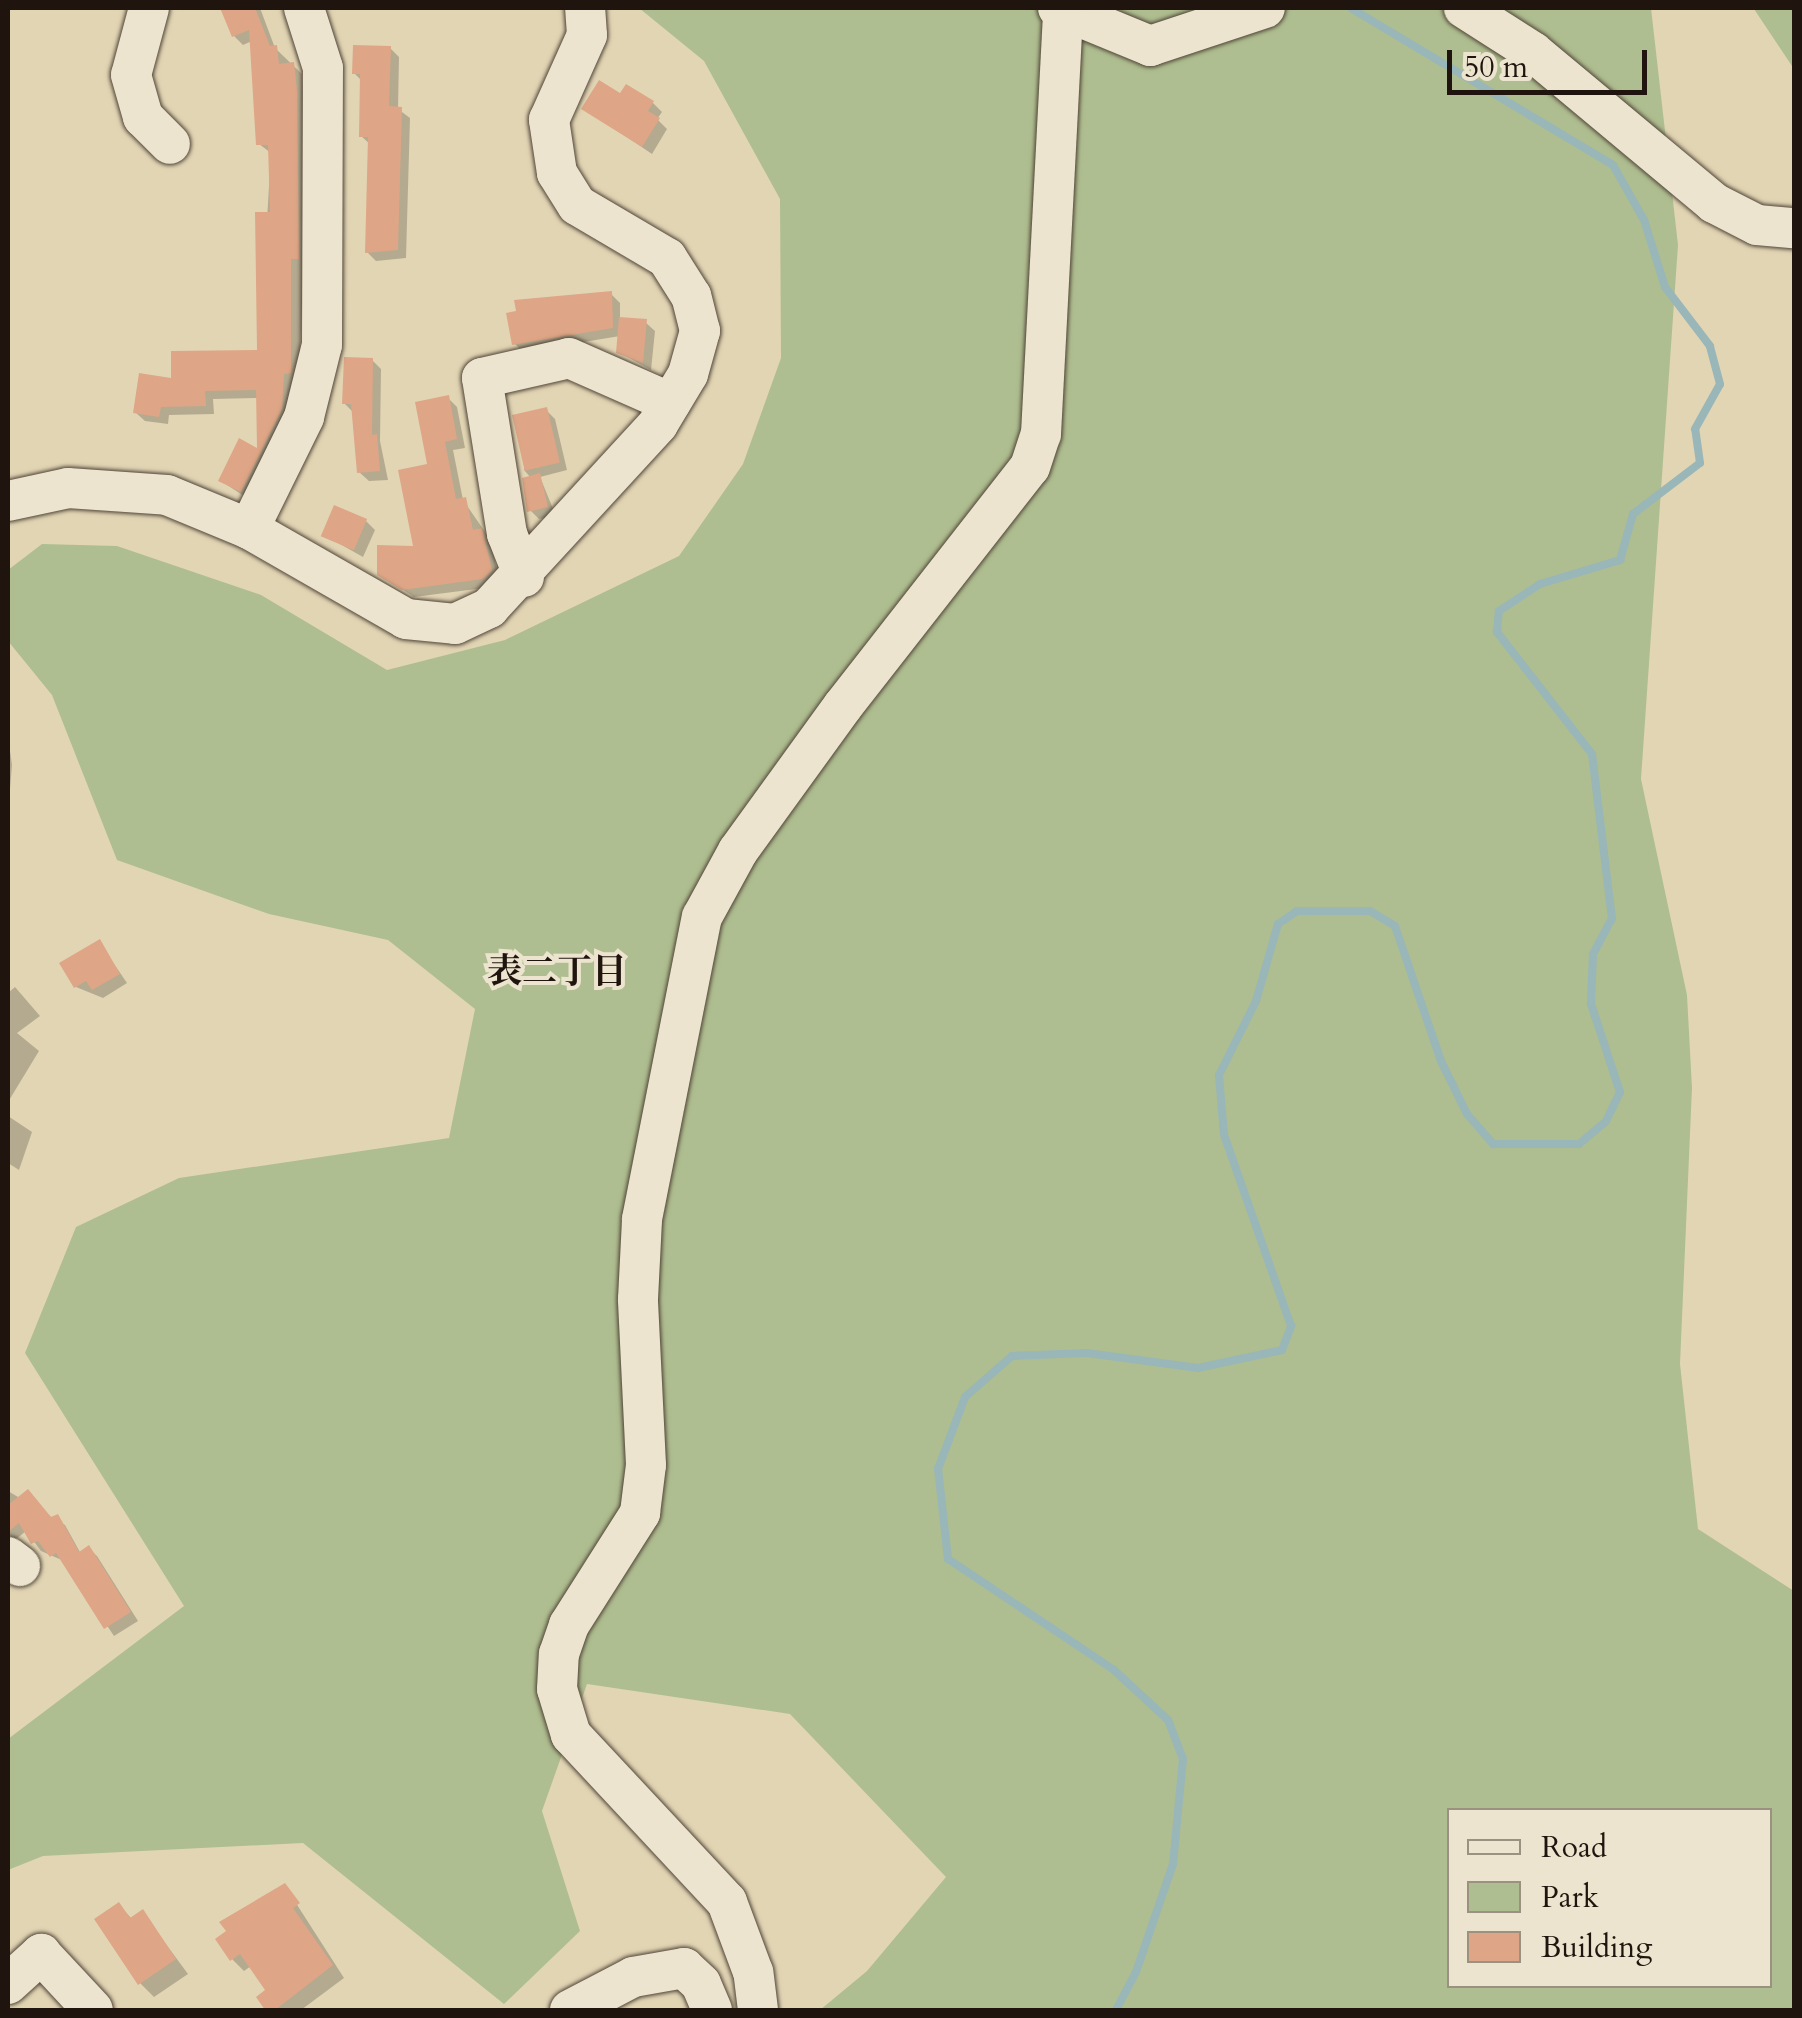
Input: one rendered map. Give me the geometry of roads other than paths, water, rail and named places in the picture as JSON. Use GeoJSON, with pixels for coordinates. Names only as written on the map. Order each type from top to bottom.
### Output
{"type":"FeatureCollection","features":[{"type":"Feature","properties":{"kind":"street"},"geometry":{"type":"LineString","coordinates":[[149,8],[131,75],[142,117],[170,144]]}},
{"type":"Feature","properties":{"kind":"street"},"geometry":{"type":"LineString","coordinates":[[249,528],[304,417],[322,345],[323,68],[304,8]]}},
{"type":"Feature","properties":{"kind":"street"},"geometry":{"type":"LineString","coordinates":[[8,501],[68,488],[147,491],[249,528],[321,575],[427,624],[476,618],[524,577],[671,403],[696,354],[700,331],[691,296],[667,258],[577,205],[552,155],[549,120],[587,35],[586,8]]}},
{"type":"Feature","properties":{"kind":"street"},"geometry":{"type":"LineString","coordinates":[[758,2010],[754,1972],[727,1902],[571,1735],[557,1689],[559,1654],[569,1625],[640,1513],[646,1465],[638,1299],[642,1219],[702,917],[738,851],[843,706],[1030,467],[1042,434],[1060,9],[1150,46],[1265,8]]}},
{"type":"Feature","properties":{"kind":"street"},"geometry":{"type":"LineString","coordinates":[[1464,8],[1533,52],[1714,203],[1757,225],[1794,228]]}},
{"type":"Feature","properties":{"kind":"street"},"geometry":{"type":"LineString","coordinates":[[524,577],[507,534],[482,378],[569,358],[671,403]]}},
{"type":"Feature","properties":{"kind":"street"},"geometry":{"type":"LineString","coordinates":[[8,1984],[41,1954],[93,2010]]}},
{"type":"Feature","properties":{"kind":"street"},"geometry":{"type":"LineString","coordinates":[[570,2010],[633,1977],[684,1968],[701,1984],[712,2010]]}},
{"type":"Feature","properties":{"kind":"waterway"},"geometry":{"type":"LineString","coordinates":[[1116,2010],[1136,1972],[1173,1864],[1183,1759],[1168,1720],[1114,1670],[948,1559],[938,1469],[965,1397],[1012,1356],[1087,1353],[1198,1368],[1282,1350],[1291,1326],[1224,1135],[1219,1075],[1256,1001],[1278,924],[1297,911],[1370,911],[1395,926],[1441,1061],[1467,1114],[1493,1144],[1579,1144],[1606,1121],[1620,1092],[1591,1004],[1593,954],[1612,919],[1592,754],[1497,632],[1499,611],[1540,584],[1620,560],[1633,514],[1700,463],[1695,429],[1720,384],[1710,346],[1665,287],[1644,220],[1613,165],[1352,9]]}},
{"type":"Feature","properties":{"kind":"district","name":"表二丁目"},"geometry":{"type":"Point","coordinates":[557,972]}}]}
